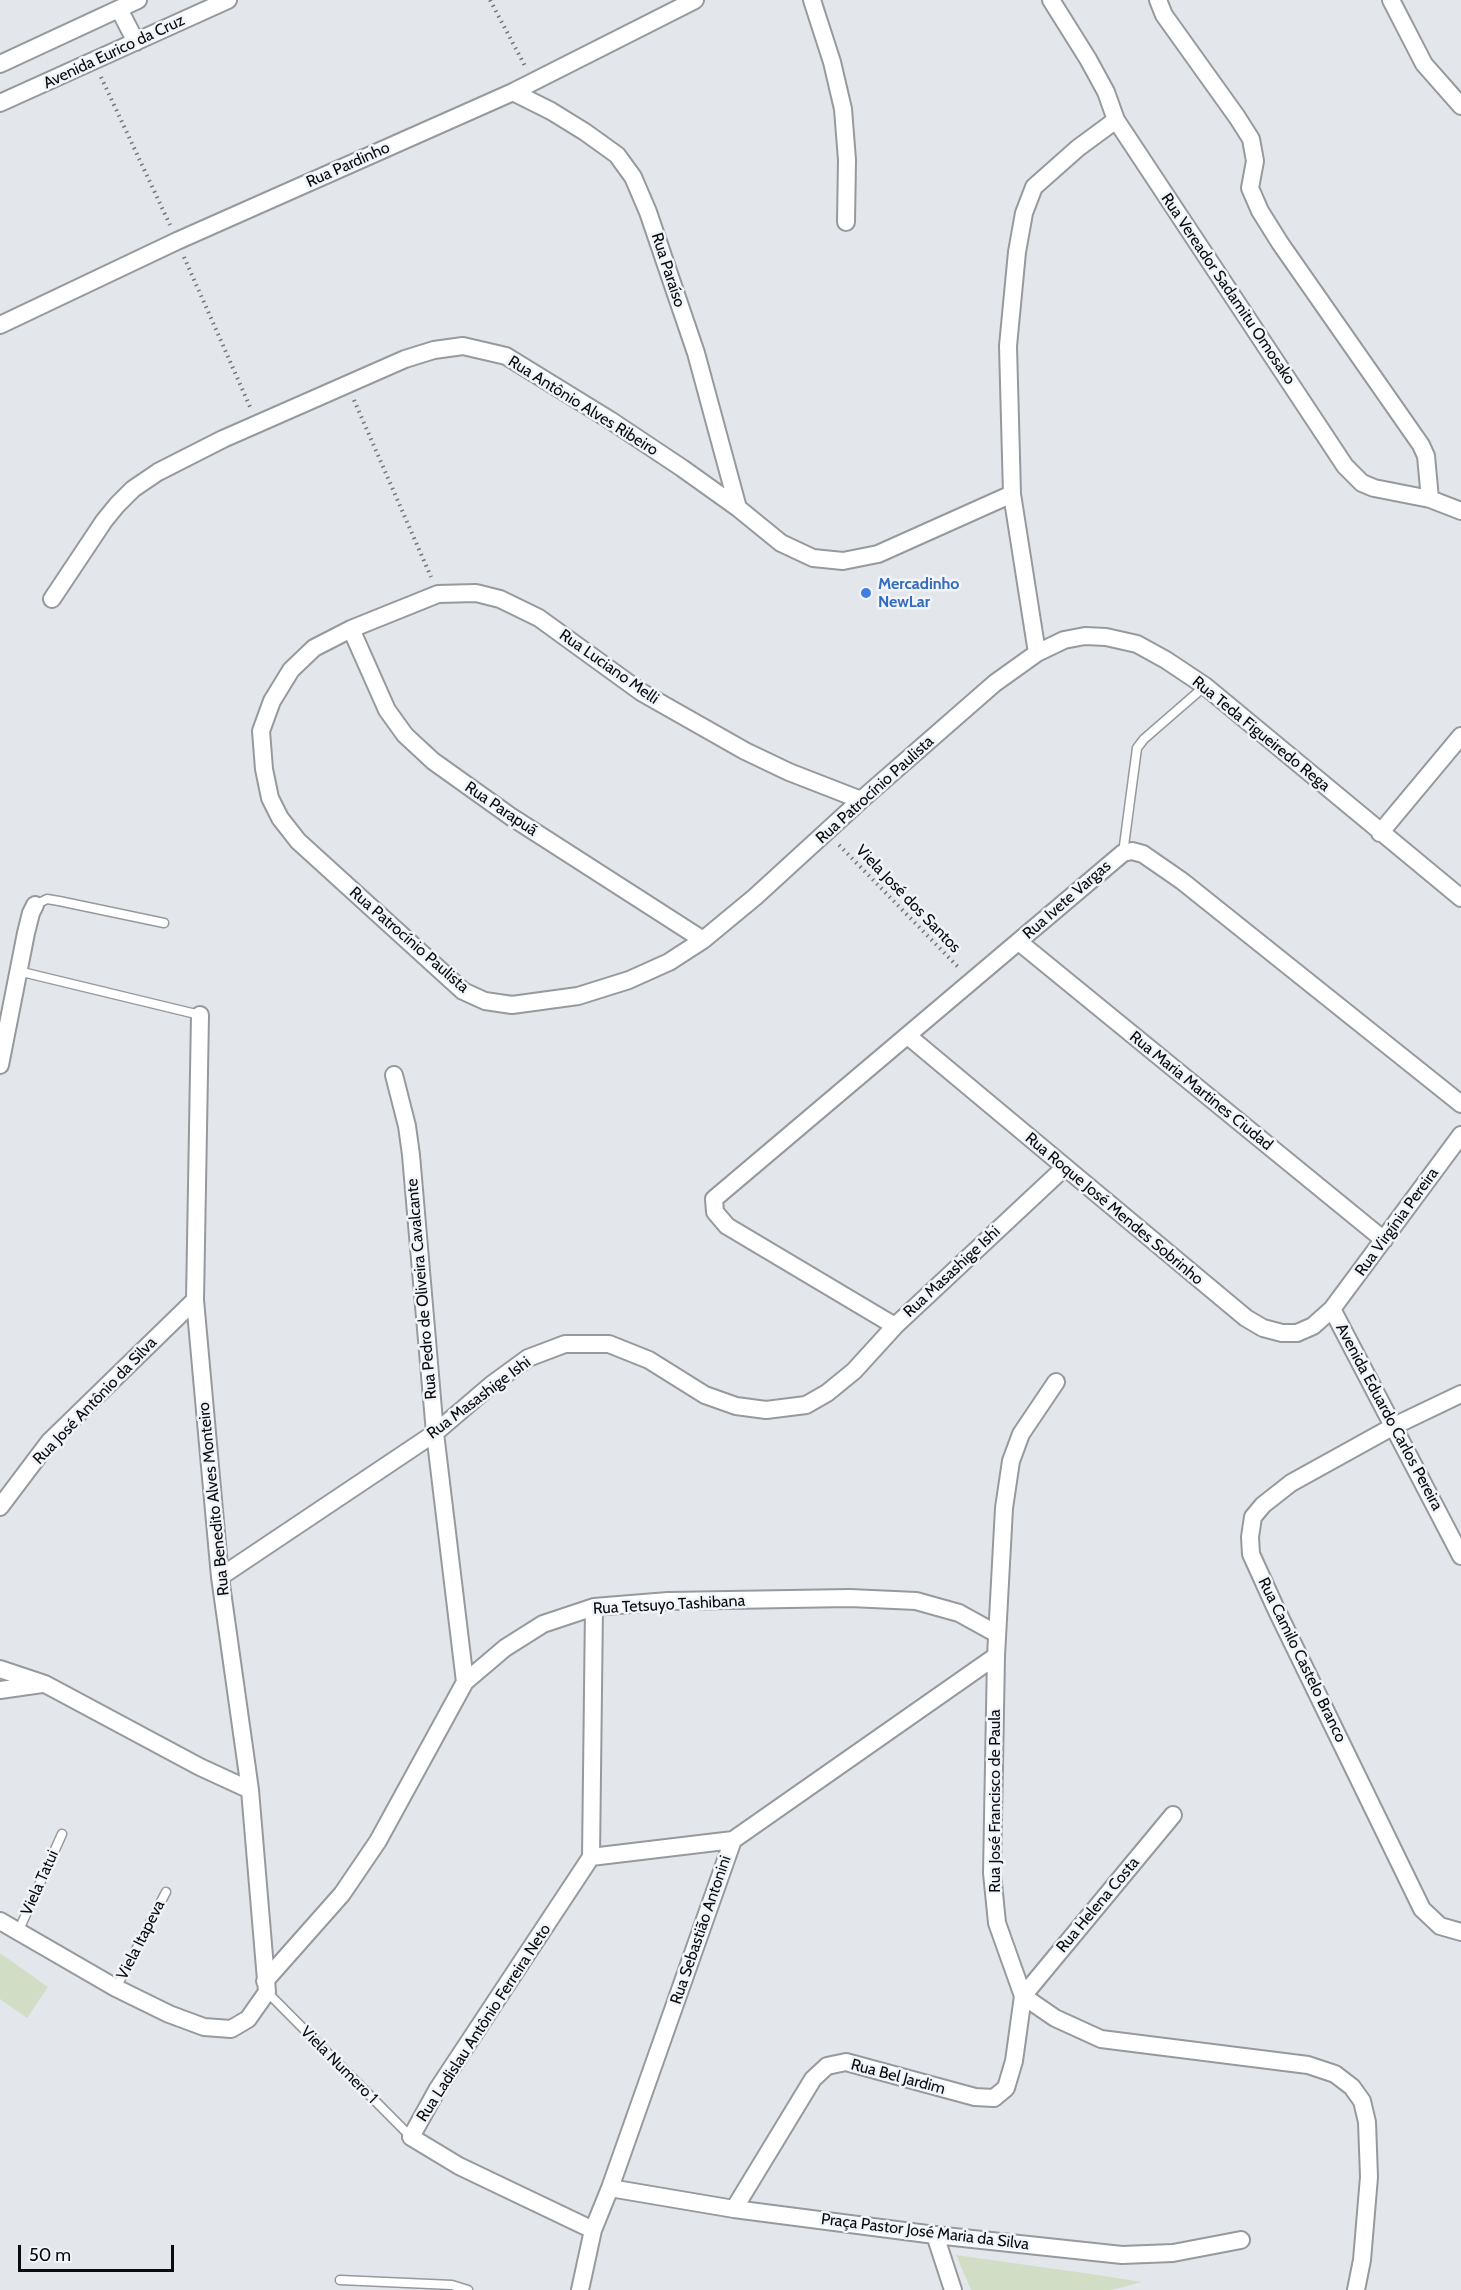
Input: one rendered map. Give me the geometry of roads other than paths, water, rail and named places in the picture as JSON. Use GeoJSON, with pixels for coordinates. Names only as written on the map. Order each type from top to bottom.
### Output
{"type":"FeatureCollection","features":[{"type":"Feature","properties":{"kind":"street"},"geometry":{"type":"LineString","coordinates":[[0,64],[138,0]]}},
{"type":"Feature","properties":{"kind":"street","name":"Avenida Eurico da Cruz"},"geometry":{"type":"LineString","coordinates":[[0,103],[228,0]]}},
{"type":"Feature","properties":{"kind":"street","name":"Rua Pardinho"},"geometry":{"type":"LineString","coordinates":[[0,325],[177,241],[513,92],[694,0]]}},
{"type":"Feature","properties":{"kind":"street"},"geometry":{"type":"LineString","coordinates":[[812,0],[832,62],[843,109],[848,160],[846,222]]}},
{"type":"Feature","properties":{"kind":"street","name":"Rua Vereador Sadamitu Omosako"},"geometry":{"type":"LineString","coordinates":[[1051,0],[1088,58],[1106,92],[1116,120],[1346,466],[1362,483],[1374,488],[1430,499],[1461,511]]}},
{"type":"Feature","properties":{"kind":"street"},"geometry":{"type":"LineString","coordinates":[[1158,0],[1164,15],[1251,140],[1255,161],[1250,188],[1260,211],[1421,445],[1428,466],[1430,499]]}},
{"type":"Feature","properties":{"kind":"street"},"geometry":{"type":"LineString","coordinates":[[1391,0],[1424,64],[1461,106]]}},
{"type":"Feature","properties":{"kind":"street"},"geometry":{"type":"LineString","coordinates":[[119,9],[136,42]]}},
{"type":"Feature","properties":{"kind":"street","name":"Rua Paraíso"},"geometry":{"type":"LineString","coordinates":[[513,92],[551,111],[585,132],[617,155],[633,177],[648,212],[696,353],[738,508]]}},
{"type":"Feature","properties":{"kind":"street"},"geometry":{"type":"LineString","coordinates":[[1037,653],[1012,494],[1008,345],[1017,252],[1024,213],[1034,187],[1078,148],[1116,120]]}},
{"type":"Feature","properties":{"kind":"street","name":"Rua Antônio Alves Ribeiro"},"geometry":{"type":"LineString","coordinates":[[52,599],[104,521],[117,505],[141,483],[185,456],[405,359],[434,350],[463,346],[506,356],[610,420],[738,508],[781,543],[813,558],[843,561],[878,554],[1012,494]]}},
{"type":"Feature","properties":{"kind":"street","name":"Rua Luciano Melli"},"geometry":{"type":"LineString","coordinates":[[351,629],[438,594],[476,592],[500,599],[539,618],[641,692],[745,752],[861,800]]}},
{"type":"Feature","properties":{"kind":"street","name":"Rua Patrocínio Paulista"},"geometry":{"type":"LineString","coordinates":[[351,629],[314,648],[291,670],[272,701],[261,732],[264,769],[270,798],[280,818],[298,841],[463,991],[485,1001],[512,1005],[578,996],[629,980],[669,962],[703,940],[995,683],[1037,653]]}},
{"type":"Feature","properties":{"kind":"street","name":"Rua Parapuã"},"geometry":{"type":"LineString","coordinates":[[351,629],[387,710],[405,735],[433,761],[510,816],[703,940]]}},
{"type":"Feature","properties":{"kind":"street","name":"Rua Teda Figueiredo Rega"},"geometry":{"type":"LineString","coordinates":[[1037,653],[1064,640],[1085,636],[1106,637],[1137,644],[1166,660],[1205,686],[1461,898]]}},
{"type":"Feature","properties":{"kind":"street"},"geometry":{"type":"LineString","coordinates":[[1380,833],[1461,736]]}},
{"type":"Feature","properties":{"kind":"street","name":"Rua Ivete Vargas"},"geometry":{"type":"LineString","coordinates":[[895,1326],[727,1226],[715,1212],[714,1199],[1123,853],[1132,851],[1143,854],[1182,881],[1461,1104]]}},
{"type":"Feature","properties":{"kind":"street"},"geometry":{"type":"LineString","coordinates":[[0,1065],[18,971],[31,913],[35,905]]}},
{"type":"Feature","properties":{"kind":"street","name":"Rua Maria Martines Ciudad"},"geometry":{"type":"LineString","coordinates":[[1019,942],[1384,1240]]}},
{"type":"Feature","properties":{"kind":"street","name":"Rua Benedito Alves Monteiro"},"geometry":{"type":"LineString","coordinates":[[200,1015],[195,1300],[220,1577],[250,1790],[266,1987]]}},
{"type":"Feature","properties":{"kind":"street","name":"Rua Roque José Mendes Sobrinho"},"geometry":{"type":"LineString","coordinates":[[908,1036],[1246,1318],[1282,1333],[1297,1333],[1312,1326],[1332,1309]]}},
{"type":"Feature","properties":{"kind":"street","name":"Rua Pedro de Oliveira Cavalcante"},"geometry":{"type":"LineString","coordinates":[[394,1075],[407,1126],[411,1155],[435,1433],[465,1682]]}},
{"type":"Feature","properties":{"kind":"street","name":"Rua Virgínia Pereira"},"geometry":{"type":"LineString","coordinates":[[1332,1309],[1461,1135]]}},
{"type":"Feature","properties":{"kind":"street","name":"Rua Masashige Ishi"},"geometry":{"type":"LineString","coordinates":[[220,1577],[435,1433],[491,1385],[528,1358],[565,1344],[609,1344],[649,1360],[705,1395],[736,1406],[766,1410],[806,1405],[827,1393],[854,1371],[895,1326],[1064,1168]]}},
{"type":"Feature","properties":{"kind":"street","name":"Rua José Antônio da Silva"},"geometry":{"type":"LineString","coordinates":[[0,1506],[49,1442],[195,1300]]}},
{"type":"Feature","properties":{"kind":"street","name":"Avenida Eduardo Carlos Pereira"},"geometry":{"type":"LineString","coordinates":[[1332,1309],[1461,1556]]}},
{"type":"Feature","properties":{"kind":"street","name":"Rua José Francisco de Paula"},"geometry":{"type":"LineString","coordinates":[[1023,1996],[997,1923],[992,1873],[997,1634],[1004,1508],[1011,1461],[1022,1434],[1056,1382]]}},
{"type":"Feature","properties":{"kind":"street","name":"Rua Camilo Castelo Branco"},"geometry":{"type":"LineString","coordinates":[[1461,1394],[1394,1426],[1291,1483],[1263,1504],[1253,1517],[1250,1536],[1251,1554],[1422,1909],[1440,1926],[1461,1932]]}},
{"type":"Feature","properties":{"kind":"street","name":"Rua Tetsuyo Tashibana"},"geometry":{"type":"LineString","coordinates":[[0,1921],[116,1988],[170,2014],[204,2027],[231,2029],[248,2019],[266,1987],[342,1894],[378,1841],[465,1682],[505,1648],[543,1624],[594,1607],[668,1601],[839,1598],[916,1601],[959,1613],[997,1634]]}},
{"type":"Feature","properties":{"kind":"street"},"geometry":{"type":"LineString","coordinates":[[594,1607],[591,1857],[733,1840]]}},
{"type":"Feature","properties":{"kind":"street","name":"Rua Sebastião Antonini"},"geometry":{"type":"LineString","coordinates":[[580,2290],[593,2230],[610,2188],[733,1840],[996,1656]]}},
{"type":"Feature","properties":{"kind":"street"},"geometry":{"type":"LineString","coordinates":[[0,1669],[45,1683],[200,1767],[250,1790]]}},
{"type":"Feature","properties":{"kind":"street"},"geometry":{"type":"LineString","coordinates":[[0,1690],[45,1683]]}},
{"type":"Feature","properties":{"kind":"street","name":"Rua Helena Costa"},"geometry":{"type":"LineString","coordinates":[[1023,1996],[1173,1815]]}},
{"type":"Feature","properties":{"kind":"street","name":"Rua Ladislau Antônio Ferreira Neto"},"geometry":{"type":"LineString","coordinates":[[591,1857],[437,2090],[411,2137],[459,2166],[593,2230]]}},
{"type":"Feature","properties":{"kind":"street"},"geometry":{"type":"LineString","coordinates":[[1023,1996],[1055,2018],[1101,2039],[1308,2065],[1335,2074],[1352,2086],[1362,2101],[1367,2122],[1370,2177],[1362,2260],[1356,2290]]}},
{"type":"Feature","properties":{"kind":"street","name":"Rua Bel Jardim"},"geometry":{"type":"LineString","coordinates":[[734,2209],[813,2079],[827,2066],[846,2062],[975,2097],[994,2098],[1006,2088],[1014,2061],[1023,1996]]}},
{"type":"Feature","properties":{"kind":"street","name":"Praça Pastor José Maria da Silva"},"geometry":{"type":"LineString","coordinates":[[610,2188],[734,2209],[935,2235],[1122,2254],[1173,2253],[1241,2241]]}},
{"type":"Feature","properties":{"kind":"street"},"geometry":{"type":"LineString","coordinates":[[935,2235],[953,2290]]}},
{"type":"Feature","properties":{"kind":"lane"},"geometry":{"type":"LineString","coordinates":[[1123,853],[1137,748],[1144,739],[1205,686]]}},
{"type":"Feature","properties":{"kind":"lane"},"geometry":{"type":"LineString","coordinates":[[35,905],[47,899],[164,923]]}},
{"type":"Feature","properties":{"kind":"lane"},"geometry":{"type":"LineString","coordinates":[[18,971],[200,1015]]}},
{"type":"Feature","properties":{"kind":"lane","name":"Viela Tatui"},"geometry":{"type":"LineString","coordinates":[[18,1932],[62,1834]]}},
{"type":"Feature","properties":{"kind":"lane","name":"Viela Itapeva"},"geometry":{"type":"LineString","coordinates":[[116,1988],[166,1892]]}},
{"type":"Feature","properties":{"kind":"lane","name":"Viela Numero 1"},"geometry":{"type":"LineString","coordinates":[[266,1987],[411,2137]]}},
{"type":"Feature","properties":{"kind":"lane"},"geometry":{"type":"LineString","coordinates":[[340,2280],[452,2286],[468,2290]]}},
{"type":"Feature","properties":{"kind":"place","name":"Mercadinho NewLar"},"geometry":{"type":"Point","coordinates":[866,593]}}]}
